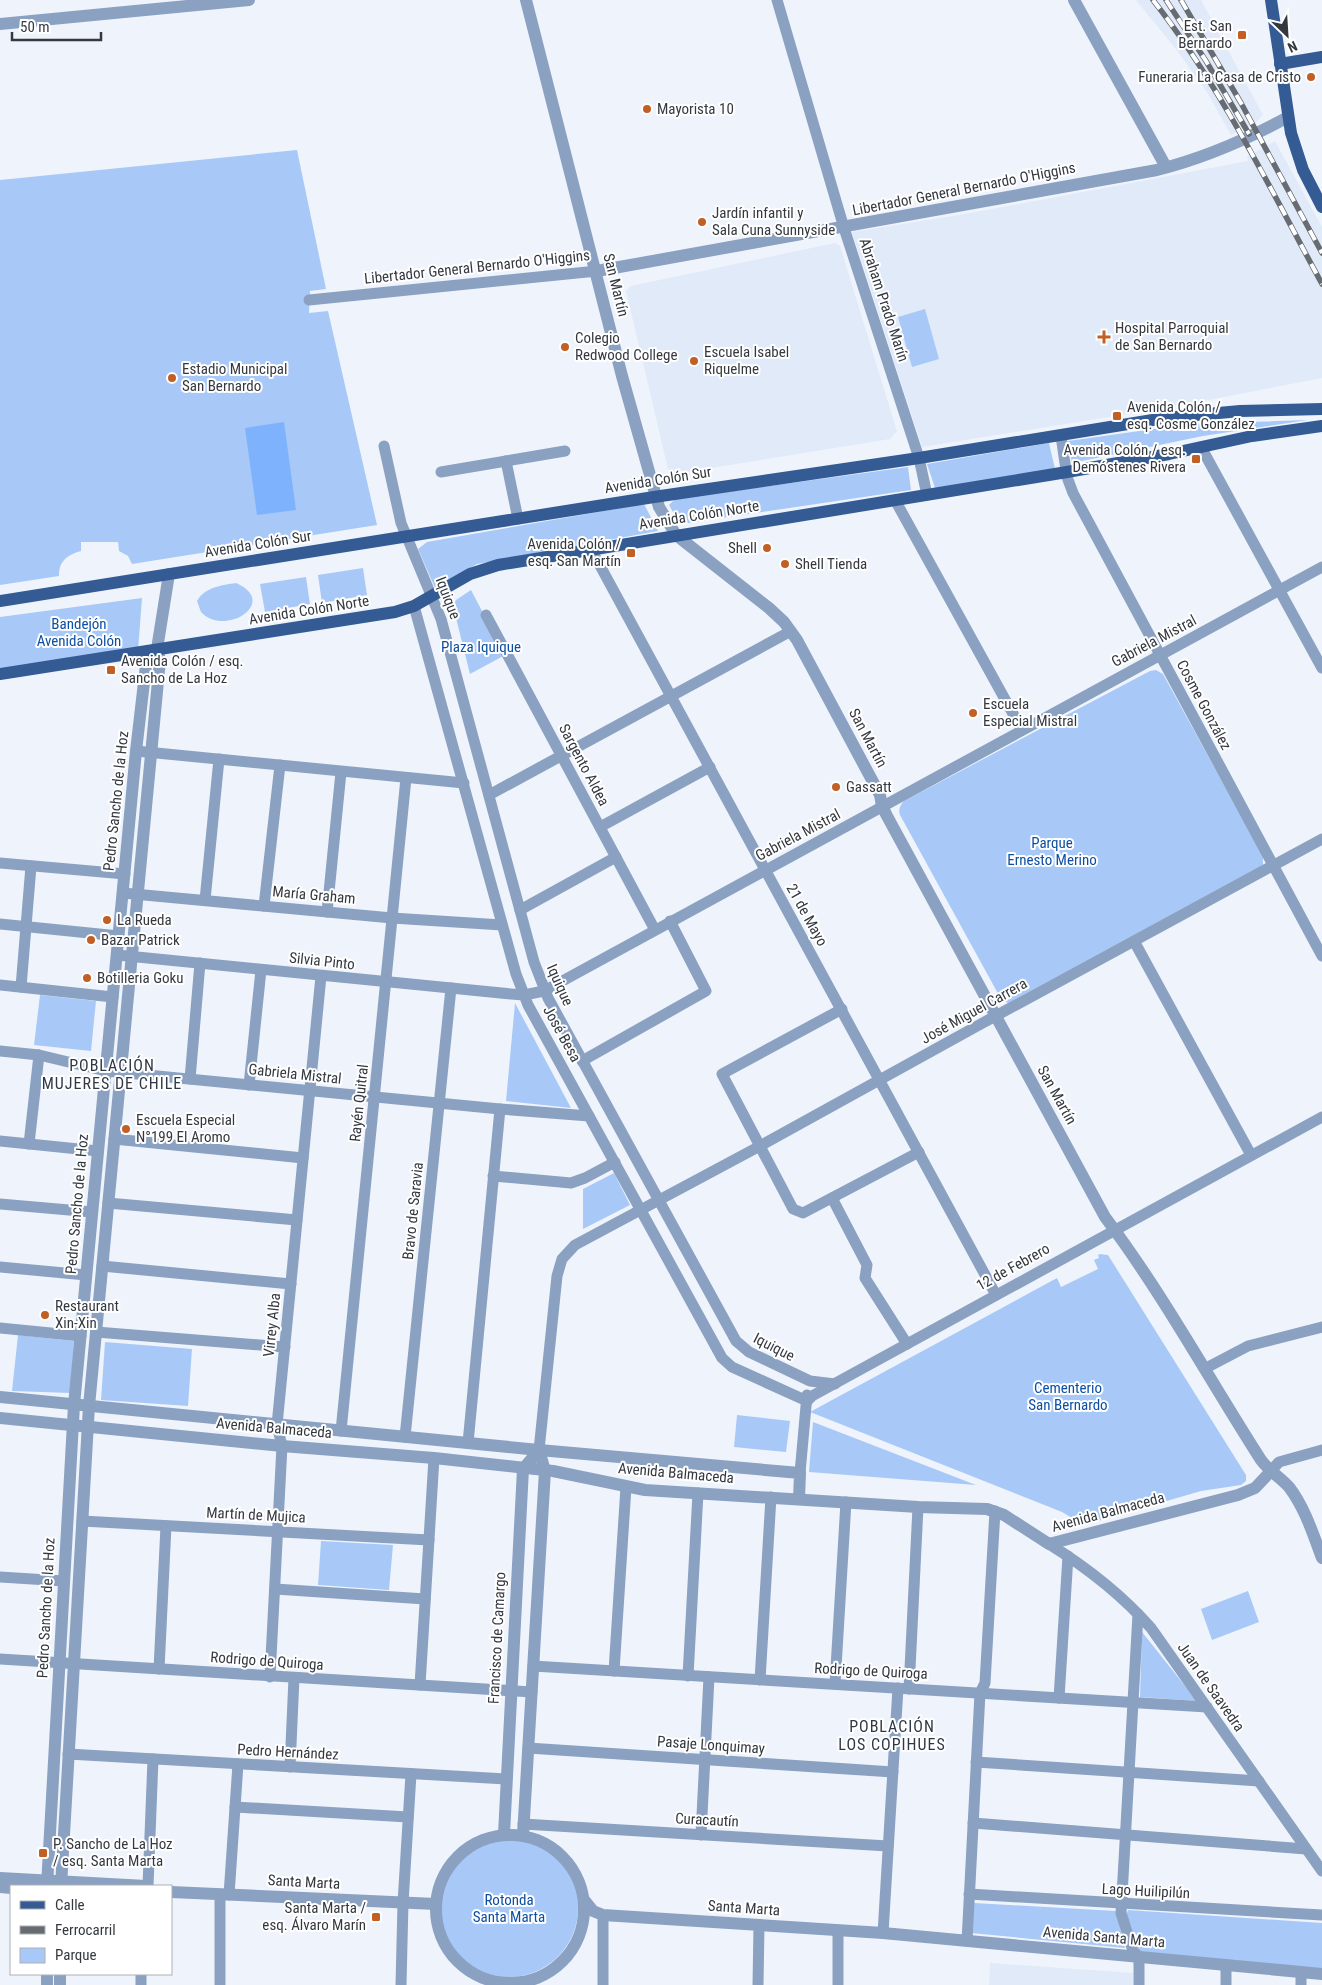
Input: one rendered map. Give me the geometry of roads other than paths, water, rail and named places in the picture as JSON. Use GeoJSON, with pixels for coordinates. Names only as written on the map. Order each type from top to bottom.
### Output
{"type":"FeatureCollection","features":[{"type":"Feature","properties":{"kind":"main road"},"geometry":{"type":"LineString","coordinates":[[1271,0],[1288,117],[1294,144],[1303,170],[1322,207]]}},
{"type":"Feature","properties":{"kind":"main road"},"geometry":{"type":"LineString","coordinates":[[1280,64],[1322,57]]}},
{"type":"Feature","properties":{"kind":"main road","name":"Avenida Colón Sur"},"geometry":{"type":"LineString","coordinates":[[0,601],[654,497],[1192,415],[1240,411],[1322,409]]}},
{"type":"Feature","properties":{"kind":"main road","name":"Avenida Colón Norte"},"geometry":{"type":"LineString","coordinates":[[0,674],[404,610],[458,580],[485,568],[1067,472],[1169,454],[1252,436],[1322,426]]}},
{"type":"Feature","properties":{"kind":"street"},"geometry":{"type":"LineString","coordinates":[[0,24],[249,0]]}},
{"type":"Feature","properties":{"kind":"street","name":"San Martín"},"geometry":{"type":"LineString","coordinates":[[526,0],[654,497],[664,517],[676,535],[769,608],[791,631],[880,795],[882,806],[1105,1217],[1124,1240],[1206,1368],[1258,1457],[1271,1471],[1281,1478],[1296,1498],[1322,1558]]}},
{"type":"Feature","properties":{"kind":"street","name":"Abraham Prado Marín"},"geometry":{"type":"LineString","coordinates":[[777,0],[844,228],[919,458],[927,494]]}},
{"type":"Feature","properties":{"kind":"street"},"geometry":{"type":"LineString","coordinates":[[1074,0],[1166,167]]}},
{"type":"Feature","properties":{"kind":"street","name":"Libertador General Bernardo O'Higgins"},"geometry":{"type":"LineString","coordinates":[[309,300],[597,271],[844,228],[1166,167],[1229,147],[1288,117]]}},
{"type":"Feature","properties":{"kind":"street","name":"Cosme González"},"geometry":{"type":"LineString","coordinates":[[1061,436],[1067,472],[1073,493],[1322,956]]}},
{"type":"Feature","properties":{"kind":"street"},"geometry":{"type":"LineString","coordinates":[[384,446],[401,523],[406,537]]}},
{"type":"Feature","properties":{"kind":"street"},"geometry":{"type":"LineString","coordinates":[[1201,446],[1322,668]]}},
{"type":"Feature","properties":{"kind":"street"},"geometry":{"type":"LineString","coordinates":[[442,472],[565,450]]}},
{"type":"Feature","properties":{"kind":"street"},"geometry":{"type":"LineString","coordinates":[[506,461],[518,519]]}},
{"type":"Feature","properties":{"kind":"street"},"geometry":{"type":"LineString","coordinates":[[895,500],[1022,730]]}},
{"type":"Feature","properties":{"kind":"street","name":"Iquique"},"geometry":{"type":"LineString","coordinates":[[406,537],[441,619],[534,962],[544,991],[738,1343],[749,1352],[804,1379],[817,1383],[836,1384]]}},
{"type":"Feature","properties":{"kind":"street","name":"21 de Mayo"},"geometry":{"type":"LineString","coordinates":[[591,549],[996,1295]]}},
{"type":"Feature","properties":{"kind":"street","name":"Gabriela Mistral"},"geometry":{"type":"LineString","coordinates":[[524,995],[544,991],[1322,567]]}},
{"type":"Feature","properties":{"kind":"street","name":"Pedro Sancho de la Hoz"},"geometry":{"type":"LineString","coordinates":[[61,1883],[87,1426],[160,660],[157,649],[169,574]]}},
{"type":"Feature","properties":{"kind":"street","name":"José Besa"},"geometry":{"type":"LineString","coordinates":[[414,606],[502,925],[524,995],[724,1362],[807,1401]]}},
{"type":"Feature","properties":{"kind":"street","name":"Sargento Aldea"},"geometry":{"type":"LineString","coordinates":[[486,615],[655,930]]}},
{"type":"Feature","properties":{"kind":"street"},"geometry":{"type":"LineString","coordinates":[[490,795],[791,631]]}},
{"type":"Feature","properties":{"kind":"street","name":"Pedro Sancho de la Hoz"},"geometry":{"type":"LineString","coordinates":[[47,1883],[74,1405],[136,751],[146,665],[151,654],[157,649]]}},
{"type":"Feature","properties":{"kind":"street"},"geometry":{"type":"LineString","coordinates":[[136,751],[464,784]]}},
{"type":"Feature","properties":{"kind":"street"},"geometry":{"type":"LineString","coordinates":[[205,900],[219,759]]}},
{"type":"Feature","properties":{"kind":"street"},"geometry":{"type":"LineString","coordinates":[[264,906],[280,765]]}},
{"type":"Feature","properties":{"kind":"street"},"geometry":{"type":"LineString","coordinates":[[600,827],[710,767]]}},
{"type":"Feature","properties":{"kind":"street"},"geometry":{"type":"LineString","coordinates":[[327,912],[341,772]]}},
{"type":"Feature","properties":{"kind":"street","name":"Rayén Quitral"},"geometry":{"type":"LineString","coordinates":[[341,1431],[406,778]]}},
{"type":"Feature","properties":{"kind":"street","name":"José Miguel Carrera"},"geometry":{"type":"LineString","coordinates":[[640,1210],[1322,839]]}},
{"type":"Feature","properties":{"kind":"street"},"geometry":{"type":"LineString","coordinates":[[520,910],[616,857]]}},
{"type":"Feature","properties":{"kind":"street"},"geometry":{"type":"LineString","coordinates":[[0,863],[125,874]]}},
{"type":"Feature","properties":{"kind":"street"},"geometry":{"type":"LineString","coordinates":[[20,988],[32,866]]}},
{"type":"Feature","properties":{"kind":"street","name":"María Graham"},"geometry":{"type":"LineString","coordinates":[[123,893],[392,918],[502,925]]}},
{"type":"Feature","properties":{"kind":"street"},"geometry":{"type":"LineString","coordinates":[[582,1061],[706,991],[670,921]]}},
{"type":"Feature","properties":{"kind":"street"},"geometry":{"type":"LineString","coordinates":[[0,924],[119,936]]}},
{"type":"Feature","properties":{"kind":"street"},"geometry":{"type":"LineString","coordinates":[[1134,941],[1251,1155]]}},
{"type":"Feature","properties":{"kind":"street","name":"Silvia Pinto"},"geometry":{"type":"LineString","coordinates":[[117,955],[524,995]]}},
{"type":"Feature","properties":{"kind":"street"},"geometry":{"type":"LineString","coordinates":[[190,1079],[200,964]]}},
{"type":"Feature","properties":{"kind":"street"},"geometry":{"type":"LineString","coordinates":[[249,1085],[261,970]]}},
{"type":"Feature","properties":{"kind":"street","name":"Virrey Alba"},"geometry":{"type":"LineString","coordinates":[[270,1677],[282,1446],[277,1424],[321,976]]}},
{"type":"Feature","properties":{"kind":"street"},"geometry":{"type":"LineString","coordinates":[[0,985],[113,997]]}},
{"type":"Feature","properties":{"kind":"street","name":"Bravo de Saravia"},"geometry":{"type":"LineString","coordinates":[[405,1437],[450,988]]}},
{"type":"Feature","properties":{"kind":"street"},"geometry":{"type":"LineString","coordinates":[[842,1009],[722,1074],[793,1209],[803,1213],[919,1152]]}},
{"type":"Feature","properties":{"kind":"street","name":"Gabriela Mistral"},"geometry":{"type":"LineString","coordinates":[[0,1051],[39,1055],[106,1071],[589,1116]]}},
{"type":"Feature","properties":{"kind":"street"},"geometry":{"type":"LineString","coordinates":[[29,1144],[39,1055]]}},
{"type":"Feature","properties":{"kind":"street"},"geometry":{"type":"LineString","coordinates":[[468,1443],[500,1109]]}},
{"type":"Feature","properties":{"kind":"street","name":"12 de Febrero"},"geometry":{"type":"LineString","coordinates":[[807,1401],[812,1396],[1322,1117]]}},
{"type":"Feature","properties":{"kind":"street"},"geometry":{"type":"LineString","coordinates":[[114,1139],[303,1158]]}},
{"type":"Feature","properties":{"kind":"street"},"geometry":{"type":"LineString","coordinates":[[0,1141],[98,1150]]}},
{"type":"Feature","properties":{"kind":"street"},"geometry":{"type":"LineString","coordinates":[[494,1176],[571,1183],[585,1178],[615,1162]]}},
{"type":"Feature","properties":{"kind":"street"},"geometry":{"type":"LineString","coordinates":[[832,1198],[866,1262],[865,1278],[907,1344]]}},
{"type":"Feature","properties":{"kind":"street"},"geometry":{"type":"LineString","coordinates":[[108,1203],[297,1220]]}},
{"type":"Feature","properties":{"kind":"street"},"geometry":{"type":"LineString","coordinates":[[0,1204],[92,1212]]}},
{"type":"Feature","properties":{"kind":"street"},"geometry":{"type":"LineString","coordinates":[[523,1830],[545,1470],[539,1450],[557,1276],[560,1262],[567,1252],[579,1242],[640,1210]]}},
{"type":"Feature","properties":{"kind":"street"},"geometry":{"type":"LineString","coordinates":[[102,1266],[291,1284]]}},
{"type":"Feature","properties":{"kind":"street"},"geometry":{"type":"LineString","coordinates":[[0,1267],[86,1275]]}},
{"type":"Feature","properties":{"kind":"street"},"geometry":{"type":"LineString","coordinates":[[1206,1368],[1248,1346],[1322,1327]]}},
{"type":"Feature","properties":{"kind":"street"},"geometry":{"type":"LineString","coordinates":[[0,1328],[81,1336]]}},
{"type":"Feature","properties":{"kind":"street"},"geometry":{"type":"LineString","coordinates":[[96,1332],[285,1347]]}},
{"type":"Feature","properties":{"kind":"street","name":"Iquique"},"geometry":{"type":"LineString","coordinates":[[804,1379],[807,1389],[807,1401]]}},
{"type":"Feature","properties":{"kind":"street","name":"Avenida Balmaceda"},"geometry":{"type":"LineString","coordinates":[[0,1397],[539,1450],[800,1473]]}},
{"type":"Feature","properties":{"kind":"street"},"geometry":{"type":"LineString","coordinates":[[798,1499],[807,1401]]}},
{"type":"Feature","properties":{"kind":"street","name":"Avenida Balmaceda"},"geometry":{"type":"LineString","coordinates":[[0,1418],[545,1470],[626,1487],[918,1507],[987,1509],[1004,1514],[1049,1544],[1238,1494],[1254,1488],[1279,1462],[1322,1450]]}},
{"type":"Feature","properties":{"kind":"street"},"geometry":{"type":"LineString","coordinates":[[523,1469],[539,1450]]}},
{"type":"Feature","properties":{"kind":"street"},"geometry":{"type":"LineString","coordinates":[[420,1685],[434,1458]]}},
{"type":"Feature","properties":{"kind":"street","name":"Francisco de Camargo"},"geometry":{"type":"LineString","coordinates":[[504,1834],[523,1469]]}},
{"type":"Feature","properties":{"kind":"street"},"geometry":{"type":"LineString","coordinates":[[614,1671],[626,1487]]}},
{"type":"Feature","properties":{"kind":"street"},"geometry":{"type":"LineString","coordinates":[[688,1676],[698,1493]]}},
{"type":"Feature","properties":{"kind":"street"},"geometry":{"type":"LineString","coordinates":[[760,1680],[771,1497]]}},
{"type":"Feature","properties":{"kind":"street"},"geometry":{"type":"LineString","coordinates":[[835,1684],[846,1502]]}},
{"type":"Feature","properties":{"kind":"street"},"geometry":{"type":"LineString","coordinates":[[883,1933],[893,1772],[903,1688],[918,1507]]}},
{"type":"Feature","properties":{"kind":"street"},"geometry":{"type":"LineString","coordinates":[[967,1941],[980,1693],[985,1683],[995,1511]]}},
{"type":"Feature","properties":{"kind":"street","name":"Martín de Mujica"},"geometry":{"type":"LineString","coordinates":[[82,1521],[429,1540]]}},
{"type":"Feature","properties":{"kind":"street"},"geometry":{"type":"LineString","coordinates":[[159,1669],[166,1526]]}},
{"type":"Feature","properties":{"kind":"street","name":"Juan de Saavedra"},"geometry":{"type":"LineString","coordinates":[[1049,1544],[1088,1571],[1138,1614],[1151,1628],[1322,1872]]}},
{"type":"Feature","properties":{"kind":"street"},"geometry":{"type":"LineString","coordinates":[[1059,1698],[1068,1556]]}},
{"type":"Feature","properties":{"kind":"street"},"geometry":{"type":"LineString","coordinates":[[0,1577],[64,1581]]}},
{"type":"Feature","properties":{"kind":"street"},"geometry":{"type":"LineString","coordinates":[[275,1589],[425,1599]]}},
{"type":"Feature","properties":{"kind":"street"},"geometry":{"type":"LineString","coordinates":[[1138,1614],[1121,1913],[1133,1951],[1139,1956],[1139,1985]]}},
{"type":"Feature","properties":{"kind":"street","name":"Rodrigo de Quiroga"},"geometry":{"type":"LineString","coordinates":[[0,1659],[532,1692]]}},
{"type":"Feature","properties":{"kind":"street","name":"Rodrigo de Quiroga"},"geometry":{"type":"LineString","coordinates":[[533,1666],[1207,1706]]}},
{"type":"Feature","properties":{"kind":"street"},"geometry":{"type":"LineString","coordinates":[[701,1835],[709,1677]]}},
{"type":"Feature","properties":{"kind":"street"},"geometry":{"type":"LineString","coordinates":[[290,1767],[294,1678]]}},
{"type":"Feature","properties":{"kind":"street","name":"Pasaje Lonquimay"},"geometry":{"type":"LineString","coordinates":[[528,1748],[893,1772]]}},
{"type":"Feature","properties":{"kind":"street","name":"Pedro Hernández"},"geometry":{"type":"LineString","coordinates":[[68,1754],[506,1779]]}},
{"type":"Feature","properties":{"kind":"street"},"geometry":{"type":"LineString","coordinates":[[147,1885],[153,1759]]}},
{"type":"Feature","properties":{"kind":"street"},"geometry":{"type":"LineString","coordinates":[[976,1762],[1259,1781]]}},
{"type":"Feature","properties":{"kind":"street"},"geometry":{"type":"LineString","coordinates":[[220,1985],[225,1895],[238,1764]]}},
{"type":"Feature","properties":{"kind":"street"},"geometry":{"type":"LineString","coordinates":[[401,1985],[403,1903],[411,1774]]}},
{"type":"Feature","properties":{"kind":"street"},"geometry":{"type":"LineString","coordinates":[[235,1807],[408,1817]]}},
{"type":"Feature","properties":{"kind":"street"},"geometry":{"type":"LineString","coordinates":[[973,1823],[1306,1849]]}},
{"type":"Feature","properties":{"kind":"street"},"geometry":{"type":"LineString","coordinates":[[523,1830],[560,1853],[577,1874],[584,1900],[583,1925],[575,1945],[554,1969],[534,1979],[513,1984],[493,1983],[470,1971],[450,1954],[439,1930],[436,1904],[441,1882],[453,1861],[470,1846],[486,1838],[523,1830]]}},
{"type":"Feature","properties":{"kind":"street","name":"Curacautín"},"geometry":{"type":"LineString","coordinates":[[523,1830],[701,1835],[888,1846]]}},
{"type":"Feature","properties":{"kind":"street"},"geometry":{"type":"LineString","coordinates":[[0,1878],[47,1883],[118,1885]]}},
{"type":"Feature","properties":{"kind":"street","name":"Santa Marta"},"geometry":{"type":"LineString","coordinates":[[172,1892],[436,1904]]}},
{"type":"Feature","properties":{"kind":"street","name":"Lago Huilipilún"},"geometry":{"type":"LineString","coordinates":[[969,1894],[1322,1915]]}},
{"type":"Feature","properties":{"kind":"street"},"geometry":{"type":"LineString","coordinates":[[584,1900],[593,1910],[603,1915]]}},
{"type":"Feature","properties":{"kind":"street"},"geometry":{"type":"LineString","coordinates":[[583,1925],[603,1915]]}},
{"type":"Feature","properties":{"kind":"street"},"geometry":{"type":"LineString","coordinates":[[602,1985],[603,1915]]}},
{"type":"Feature","properties":{"kind":"street","name":"Santa Marta"},"geometry":{"type":"LineString","coordinates":[[603,1915],[883,1933]]}},
{"type":"Feature","properties":{"kind":"street"},"geometry":{"type":"LineString","coordinates":[[758,1985],[759,1925]]}},
{"type":"Feature","properties":{"kind":"street"},"geometry":{"type":"LineString","coordinates":[[838,1930],[838,1985]]}},
{"type":"Feature","properties":{"kind":"street","name":"Avenida Santa Marta"},"geometry":{"type":"LineString","coordinates":[[883,1933],[1322,1974]]}},
{"type":"Feature","properties":{"kind":"street"},"geometry":{"type":"LineString","coordinates":[[1226,1964],[1226,1985]]}},
{"type":"Feature","properties":{"kind":"street"},"geometry":{"type":"LineString","coordinates":[[1301,1972],[1301,1985]]}},
{"type":"Feature","properties":{"kind":"railway"},"geometry":{"type":"LineString","coordinates":[[1153,0],[1178,33],[1223,103],[1322,284]]}},
{"type":"Feature","properties":{"kind":"railway"},"geometry":{"type":"LineString","coordinates":[[1166,0],[1206,61],[1249,134]]}},
{"type":"Feature","properties":{"kind":"railway"},"geometry":{"type":"LineString","coordinates":[[1181,0],[1241,103],[1322,253]]}},
{"type":"Feature","properties":{"kind":"place","name":"Est. San Bernardo"},"geometry":{"type":"Point","coordinates":[1242,35]}},
{"type":"Feature","properties":{"kind":"place","name":"Funeraria La Casa de Cristo"},"geometry":{"type":"Point","coordinates":[1311,77]}},
{"type":"Feature","properties":{"kind":"place","name":"Mayorista 10"},"geometry":{"type":"Point","coordinates":[647,109]}},
{"type":"Feature","properties":{"kind":"place","name":"Jardín infantil y Sala Cuna Sunnyside"},"geometry":{"type":"Point","coordinates":[702,222]}},
{"type":"Feature","properties":{"kind":"place","name":"Hospital Parroquial de San Bernardo"},"geometry":{"type":"Point","coordinates":[1104,337]}},
{"type":"Feature","properties":{"kind":"place","name":"Colegio Redwood College"},"geometry":{"type":"Point","coordinates":[565,347]}},
{"type":"Feature","properties":{"kind":"place","name":"Escuela Isabel Riquelme"},"geometry":{"type":"Point","coordinates":[694,361]}},
{"type":"Feature","properties":{"kind":"place","name":"Estadio Municipal San Bernardo"},"geometry":{"type":"Point","coordinates":[172,378]}},
{"type":"Feature","properties":{"kind":"place","name":"Avenida Colón / esq. Cosme González"},"geometry":{"type":"Point","coordinates":[1117,416]}},
{"type":"Feature","properties":{"kind":"place","name":"Avenida Colón / esq. Demóstenes Rivera"},"geometry":{"type":"Point","coordinates":[1196,459]}},
{"type":"Feature","properties":{"kind":"place","name":"Shell"},"geometry":{"type":"Point","coordinates":[767,548]}},
{"type":"Feature","properties":{"kind":"place","name":"Avenida Colón / esq. San Martín"},"geometry":{"type":"Point","coordinates":[631,553]}},
{"type":"Feature","properties":{"kind":"place","name":"Shell Tienda"},"geometry":{"type":"Point","coordinates":[785,564]}},
{"type":"Feature","properties":{"kind":"place","name":"Avenida Colón / esq. Sancho de La Hoz"},"geometry":{"type":"Point","coordinates":[111,670]}},
{"type":"Feature","properties":{"kind":"place","name":"Escuela Especial Mistral"},"geometry":{"type":"Point","coordinates":[973,713]}},
{"type":"Feature","properties":{"kind":"place","name":"Gassatt"},"geometry":{"type":"Point","coordinates":[836,787]}},
{"type":"Feature","properties":{"kind":"place","name":"La Rueda"},"geometry":{"type":"Point","coordinates":[107,920]}},
{"type":"Feature","properties":{"kind":"place","name":"Bazar Patrick"},"geometry":{"type":"Point","coordinates":[91,940]}},
{"type":"Feature","properties":{"kind":"place","name":"Botilleria Goku"},"geometry":{"type":"Point","coordinates":[87,978]}},
{"type":"Feature","properties":{"kind":"place","name":"Escuela Especial N°199 El Aromo"},"geometry":{"type":"Point","coordinates":[126,1129]}},
{"type":"Feature","properties":{"kind":"place","name":"Restaurant Xin-Xin"},"geometry":{"type":"Point","coordinates":[45,1315]}},
{"type":"Feature","properties":{"kind":"place","name":"P. Sancho de La Hoz / esq. Santa Marta"},"geometry":{"type":"Point","coordinates":[43,1853]}},
{"type":"Feature","properties":{"kind":"place","name":"Santa Marta / esq. Álvaro Marín"},"geometry":{"type":"Point","coordinates":[376,1917]}},
{"type":"Feature","properties":{"kind":"district","name":"POBLACIÓN MUJERES DE CHILE"},"geometry":{"type":"Point","coordinates":[112,1074]}},
{"type":"Feature","properties":{"kind":"district","name":"POBLACIÓN LOS COPIHUES"},"geometry":{"type":"Point","coordinates":[892,1735]}},
{"type":"Feature","properties":{"kind":"park label","name":"Bandejón Avenida Colón"},"geometry":{"type":"Point","coordinates":[79,632]}},
{"type":"Feature","properties":{"kind":"park label","name":"Plaza Iquique"},"geometry":{"type":"Point","coordinates":[481,647]}},
{"type":"Feature","properties":{"kind":"park label","name":"Parque Ernesto Merino"},"geometry":{"type":"Point","coordinates":[1052,852]}},
{"type":"Feature","properties":{"kind":"park label","name":"Cementerio San Bernardo"},"geometry":{"type":"Point","coordinates":[1068,1396]}},
{"type":"Feature","properties":{"kind":"park label","name":"Rotonda Santa Marta"},"geometry":{"type":"Point","coordinates":[509,1908]}}]}
